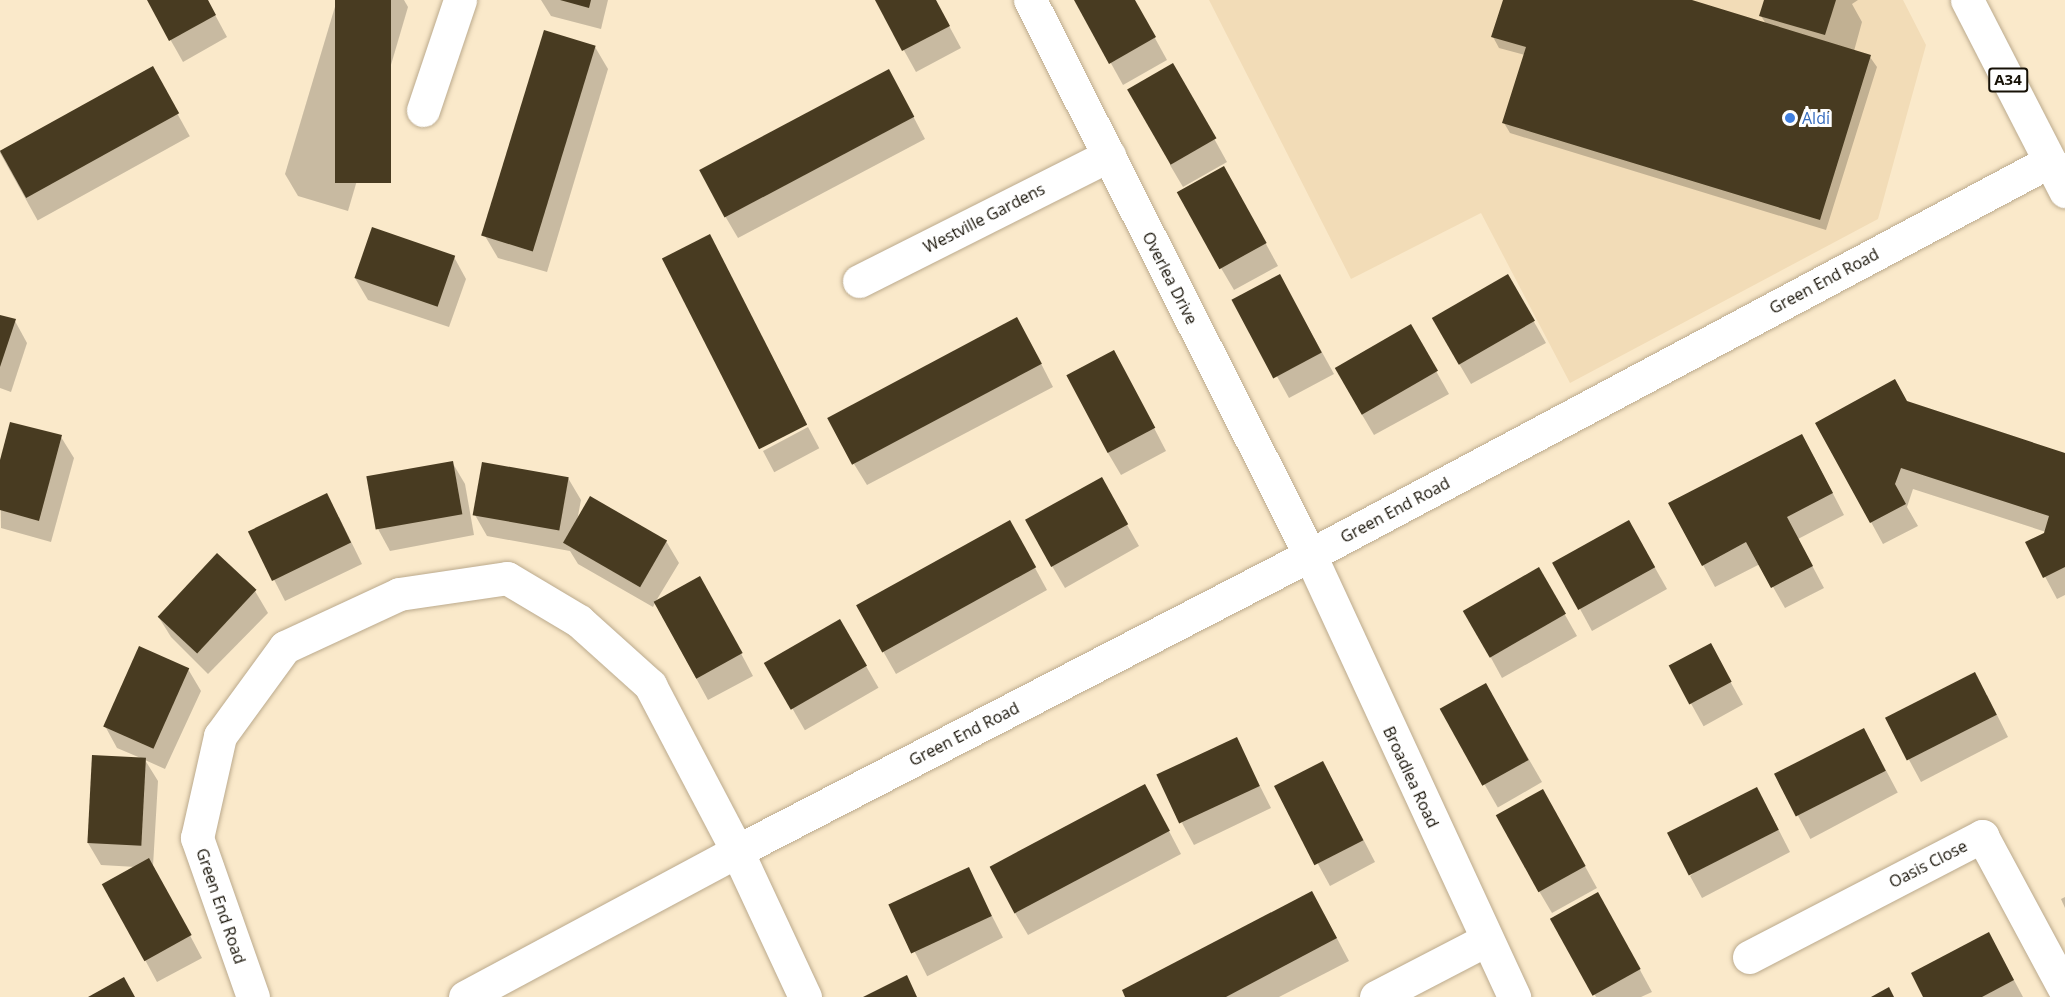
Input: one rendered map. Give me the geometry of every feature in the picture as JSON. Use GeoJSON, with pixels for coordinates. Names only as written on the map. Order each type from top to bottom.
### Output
{"type":"FeatureCollection","features":[{"type":"Feature","properties":{"kind":"main road"},"geometry":{"type":"LineString","coordinates":[[423,110],[460,0]]}},
{"type":"Feature","properties":{"kind":"main road","name":"Overlea Drive"},"geometry":{"type":"LineString","coordinates":[[1030,0],[1310,555]]}},
{"type":"Feature","properties":{"kind":"main road","name":"A34"},"geometry":{"type":"LineString","coordinates":[[1967,0],[2057,157],[2065,191]]}},
{"type":"Feature","properties":{"kind":"main road","name":"Westville Gardens"},"geometry":{"type":"LineString","coordinates":[[859,281],[1108,155]]}},
{"type":"Feature","properties":{"kind":"main road","name":"Green End Road"},"geometry":{"type":"LineString","coordinates":[[465,997],[737,851],[1310,555],[2057,157]]}},
{"type":"Feature","properties":{"kind":"main road","name":"Broadlea Road"},"geometry":{"type":"LineString","coordinates":[[1310,555],[1514,997]]}},
{"type":"Feature","properties":{"kind":"main road","name":"Green End Road"},"geometry":{"type":"LineString","coordinates":[[253,997],[197,838],[220,736],[285,647],[399,594],[507,578],[579,621],[650,686],[737,851],[805,997]]}},
{"type":"Feature","properties":{"kind":"main road","name":"Oasis Close"},"geometry":{"type":"LineString","coordinates":[[1749,957],[1982,836],[2065,990]]}},
{"type":"Feature","properties":{"kind":"main road"},"geometry":{"type":"LineString","coordinates":[[1376,997],[1486,940]]}},
{"type":"Feature","properties":{"kind":"shaded area"},"geometry":{"type":"Polygon","coordinates":[[[1209,0],[1903,0],[1926,45],[1878,219],[1570,383],[1481,213],[1351,279],[1209,0]]]}},
{"type":"Feature","properties":{"kind":"building"},"geometry":{"type":"Polygon","coordinates":[[[147,0],[208,0],[216,15],[169,41],[147,0]]]}},
{"type":"Feature","properties":{"kind":"building"},"geometry":{"type":"Polygon","coordinates":[[[335,0],[391,0],[391,183],[335,183],[335,0]]]}},
{"type":"Feature","properties":{"kind":"building"},"geometry":{"type":"Polygon","coordinates":[[[560,0],[591,0],[589,8],[560,0]]]}},
{"type":"Feature","properties":{"kind":"building"},"geometry":{"type":"Polygon","coordinates":[[[875,0],[936,0],[950,26],[902,51],[875,0]]]}},
{"type":"Feature","properties":{"kind":"building"},"geometry":{"type":"Polygon","coordinates":[[[1074,0],[1135,0],[1156,37],[1109,64],[1074,0]]]}},
{"type":"Feature","properties":{"kind":"building"},"geometry":{"type":"Polygon","coordinates":[[[1503,0],[1692,0],[1871,55],[1820,220],[1502,123],[1526,47],[1491,37],[1503,0]]]}},
{"type":"Feature","properties":{"kind":"building"},"geometry":{"type":"Polygon","coordinates":[[[1764,0],[1836,0],[1825,35],[1759,16],[1764,0]]]}},
{"type":"Feature","properties":{"kind":"building"},"geometry":{"type":"Polygon","coordinates":[[[544,30],[596,46],[533,251],[481,236],[544,30]]]}},
{"type":"Feature","properties":{"kind":"building"},"geometry":{"type":"Polygon","coordinates":[[[1173,63],[1216,138],[1171,165],[1127,90],[1173,63]]]}},
{"type":"Feature","properties":{"kind":"building"},"geometry":{"type":"Polygon","coordinates":[[[153,66],[179,113],[26,198],[0,151],[153,66]]]}},
{"type":"Feature","properties":{"kind":"building"},"geometry":{"type":"Polygon","coordinates":[[[889,69],[914,117],[725,218],[699,170],[889,69]]]}},
{"type":"Feature","properties":{"kind":"building"},"geometry":{"type":"Polygon","coordinates":[[[1224,166],[1267,243],[1219,269],[1177,192],[1224,166]]]}},
{"type":"Feature","properties":{"kind":"building"},"geometry":{"type":"Polygon","coordinates":[[[372,227],[455,256],[438,307],[354,278],[372,227]]]}},
{"type":"Feature","properties":{"kind":"building"},"geometry":{"type":"Polygon","coordinates":[[[710,234],[807,425],[759,449],[662,259],[710,234]]]}},
{"type":"Feature","properties":{"kind":"building"},"geometry":{"type":"Polygon","coordinates":[[[1280,274],[1322,353],[1273,378],[1231,300],[1280,274]]]}},
{"type":"Feature","properties":{"kind":"building"},"geometry":{"type":"Polygon","coordinates":[[[1508,274],[1535,321],[1459,365],[1432,318],[1508,274]]]}},
{"type":"Feature","properties":{"kind":"building"},"geometry":{"type":"Polygon","coordinates":[[[0,315],[16,319],[0,367],[0,315]]]}},
{"type":"Feature","properties":{"kind":"building"},"geometry":{"type":"Polygon","coordinates":[[[1017,317],[1042,364],[852,465],[827,418],[1017,317]]]}},
{"type":"Feature","properties":{"kind":"building"},"geometry":{"type":"Polygon","coordinates":[[[1411,324],[1438,371],[1362,415],[1335,368],[1411,324]]]}},
{"type":"Feature","properties":{"kind":"building"},"geometry":{"type":"Polygon","coordinates":[[[1114,350],[1155,428],[1108,453],[1066,375],[1114,350]]]}},
{"type":"Feature","properties":{"kind":"building"},"geometry":{"type":"Polygon","coordinates":[[[1895,379],[1907,401],[2065,453],[2065,567],[2043,578],[2025,542],[2044,533],[2049,516],[1901,468],[1895,484],[1906,504],[1870,523],[1815,423],[1895,379]]]}},
{"type":"Feature","properties":{"kind":"building"},"geometry":{"type":"Polygon","coordinates":[[[10,422],[62,435],[39,521],[0,510],[0,460],[10,422]]]}},
{"type":"Feature","properties":{"kind":"building"},"geometry":{"type":"Polygon","coordinates":[[[1802,434],[1833,493],[1787,517],[1813,566],[1771,588],[1746,542],[1702,566],[1668,503],[1802,434]]]}},
{"type":"Feature","properties":{"kind":"building"},"geometry":{"type":"Polygon","coordinates":[[[453,461],[462,514],[376,529],[366,476],[453,461]]]}},
{"type":"Feature","properties":{"kind":"building"},"geometry":{"type":"Polygon","coordinates":[[[482,462],[569,477],[559,530],[473,515],[482,462]]]}},
{"type":"Feature","properties":{"kind":"building"},"geometry":{"type":"Polygon","coordinates":[[[1102,477],[1128,524],[1051,567],[1025,520],[1102,477]]]}},
{"type":"Feature","properties":{"kind":"building"},"geometry":{"type":"Polygon","coordinates":[[[327,493],[351,542],[272,581],[248,532],[327,493]]]}},
{"type":"Feature","properties":{"kind":"building"},"geometry":{"type":"Polygon","coordinates":[[[590,496],[667,540],[640,587],[563,543],[590,496]]]}},
{"type":"Feature","properties":{"kind":"building"},"geometry":{"type":"Polygon","coordinates":[[[1010,520],[1036,567],[882,653],[856,605],[1010,520]]]}},
{"type":"Feature","properties":{"kind":"building"},"geometry":{"type":"Polygon","coordinates":[[[1629,520],[1655,567],[1578,610],[1552,563],[1629,520]]]}},
{"type":"Feature","properties":{"kind":"building"},"geometry":{"type":"Polygon","coordinates":[[[217,553],[256,590],[197,653],[158,617],[217,553]]]}},
{"type":"Feature","properties":{"kind":"building"},"geometry":{"type":"Polygon","coordinates":[[[1539,567],[1566,614],[1490,658],[1463,611],[1539,567]]]}},
{"type":"Feature","properties":{"kind":"building"},"geometry":{"type":"Polygon","coordinates":[[[700,576],[743,653],[696,679],[654,602],[700,576]]]}},
{"type":"Feature","properties":{"kind":"building"},"geometry":{"type":"Polygon","coordinates":[[[840,619],[867,666],[791,710],[764,663],[840,619]]]}},
{"type":"Feature","properties":{"kind":"building"},"geometry":{"type":"Polygon","coordinates":[[[1711,643],[1732,682],[1689,704],[1669,666],[1711,643]]]}},
{"type":"Feature","properties":{"kind":"building"},"geometry":{"type":"Polygon","coordinates":[[[139,646],[189,668],[153,749],[103,726],[139,646]]]}},
{"type":"Feature","properties":{"kind":"building"},"geometry":{"type":"Polygon","coordinates":[[[1975,672],[1997,715],[1907,761],[1885,718],[1975,672]]]}},
{"type":"Feature","properties":{"kind":"building"},"geometry":{"type":"Polygon","coordinates":[[[1486,683],[1529,760],[1482,786],[1440,709],[1486,683]]]}},
{"type":"Feature","properties":{"kind":"building"},"geometry":{"type":"Polygon","coordinates":[[[1864,728],[1886,771],[1796,817],[1774,774],[1864,728]]]}},
{"type":"Feature","properties":{"kind":"building"},"geometry":{"type":"Polygon","coordinates":[[[1237,737],[1260,786],[1179,824],[1156,775],[1237,737]]]}},
{"type":"Feature","properties":{"kind":"building"},"geometry":{"type":"Polygon","coordinates":[[[92,755],[146,758],[141,846],[87,843],[92,755]]]}},
{"type":"Feature","properties":{"kind":"building"},"geometry":{"type":"Polygon","coordinates":[[[1323,761],[1363,840],[1314,865],[1274,786],[1323,761]]]}},
{"type":"Feature","properties":{"kind":"building"},"geometry":{"type":"Polygon","coordinates":[[[1145,784],[1170,831],[1014,913],[990,867],[1145,784]]]}},
{"type":"Feature","properties":{"kind":"building"},"geometry":{"type":"Polygon","coordinates":[[[1757,787],[1779,830],[1689,876],[1667,833],[1757,787]]]}},
{"type":"Feature","properties":{"kind":"building"},"geometry":{"type":"Polygon","coordinates":[[[1543,789],[1586,866],[1538,892],[1496,815],[1543,789]]]}},
{"type":"Feature","properties":{"kind":"building"},"geometry":{"type":"Polygon","coordinates":[[[149,858],[192,935],[144,961],[102,884],[149,858]]]}},
{"type":"Feature","properties":{"kind":"building"},"geometry":{"type":"Polygon","coordinates":[[[969,867],[992,916],[911,954],[888,905],[969,867]]]}},
{"type":"Feature","properties":{"kind":"building"},"geometry":{"type":"Polygon","coordinates":[[[1312,891],[1337,938],[1226,997],[1125,997],[1122,990],[1312,891]]]}},
{"type":"Feature","properties":{"kind":"building"},"geometry":{"type":"Polygon","coordinates":[[[1598,892],[1641,969],[1593,996],[1550,919],[1598,892]]]}},
{"type":"Feature","properties":{"kind":"building"},"geometry":{"type":"Polygon","coordinates":[[[1989,932],[2014,980],[1982,997],[1923,997],[1911,973],[1989,932]]]}},
{"type":"Feature","properties":{"kind":"building"},"geometry":{"type":"Polygon","coordinates":[[[907,975],[917,997],[863,997],[907,975]]]}},
{"type":"Feature","properties":{"kind":"building"},"geometry":{"type":"Polygon","coordinates":[[[124,977],[135,997],[88,997],[124,977]]]}},
{"type":"Feature","properties":{"kind":"building"},"geometry":{"type":"Polygon","coordinates":[[[1889,987],[1894,997],[1871,997],[1889,987]]]}},
{"type":"Feature","properties":{"kind":"place","name":"Aldi"},"geometry":{"type":"Point","coordinates":[1790,118]}}]}
